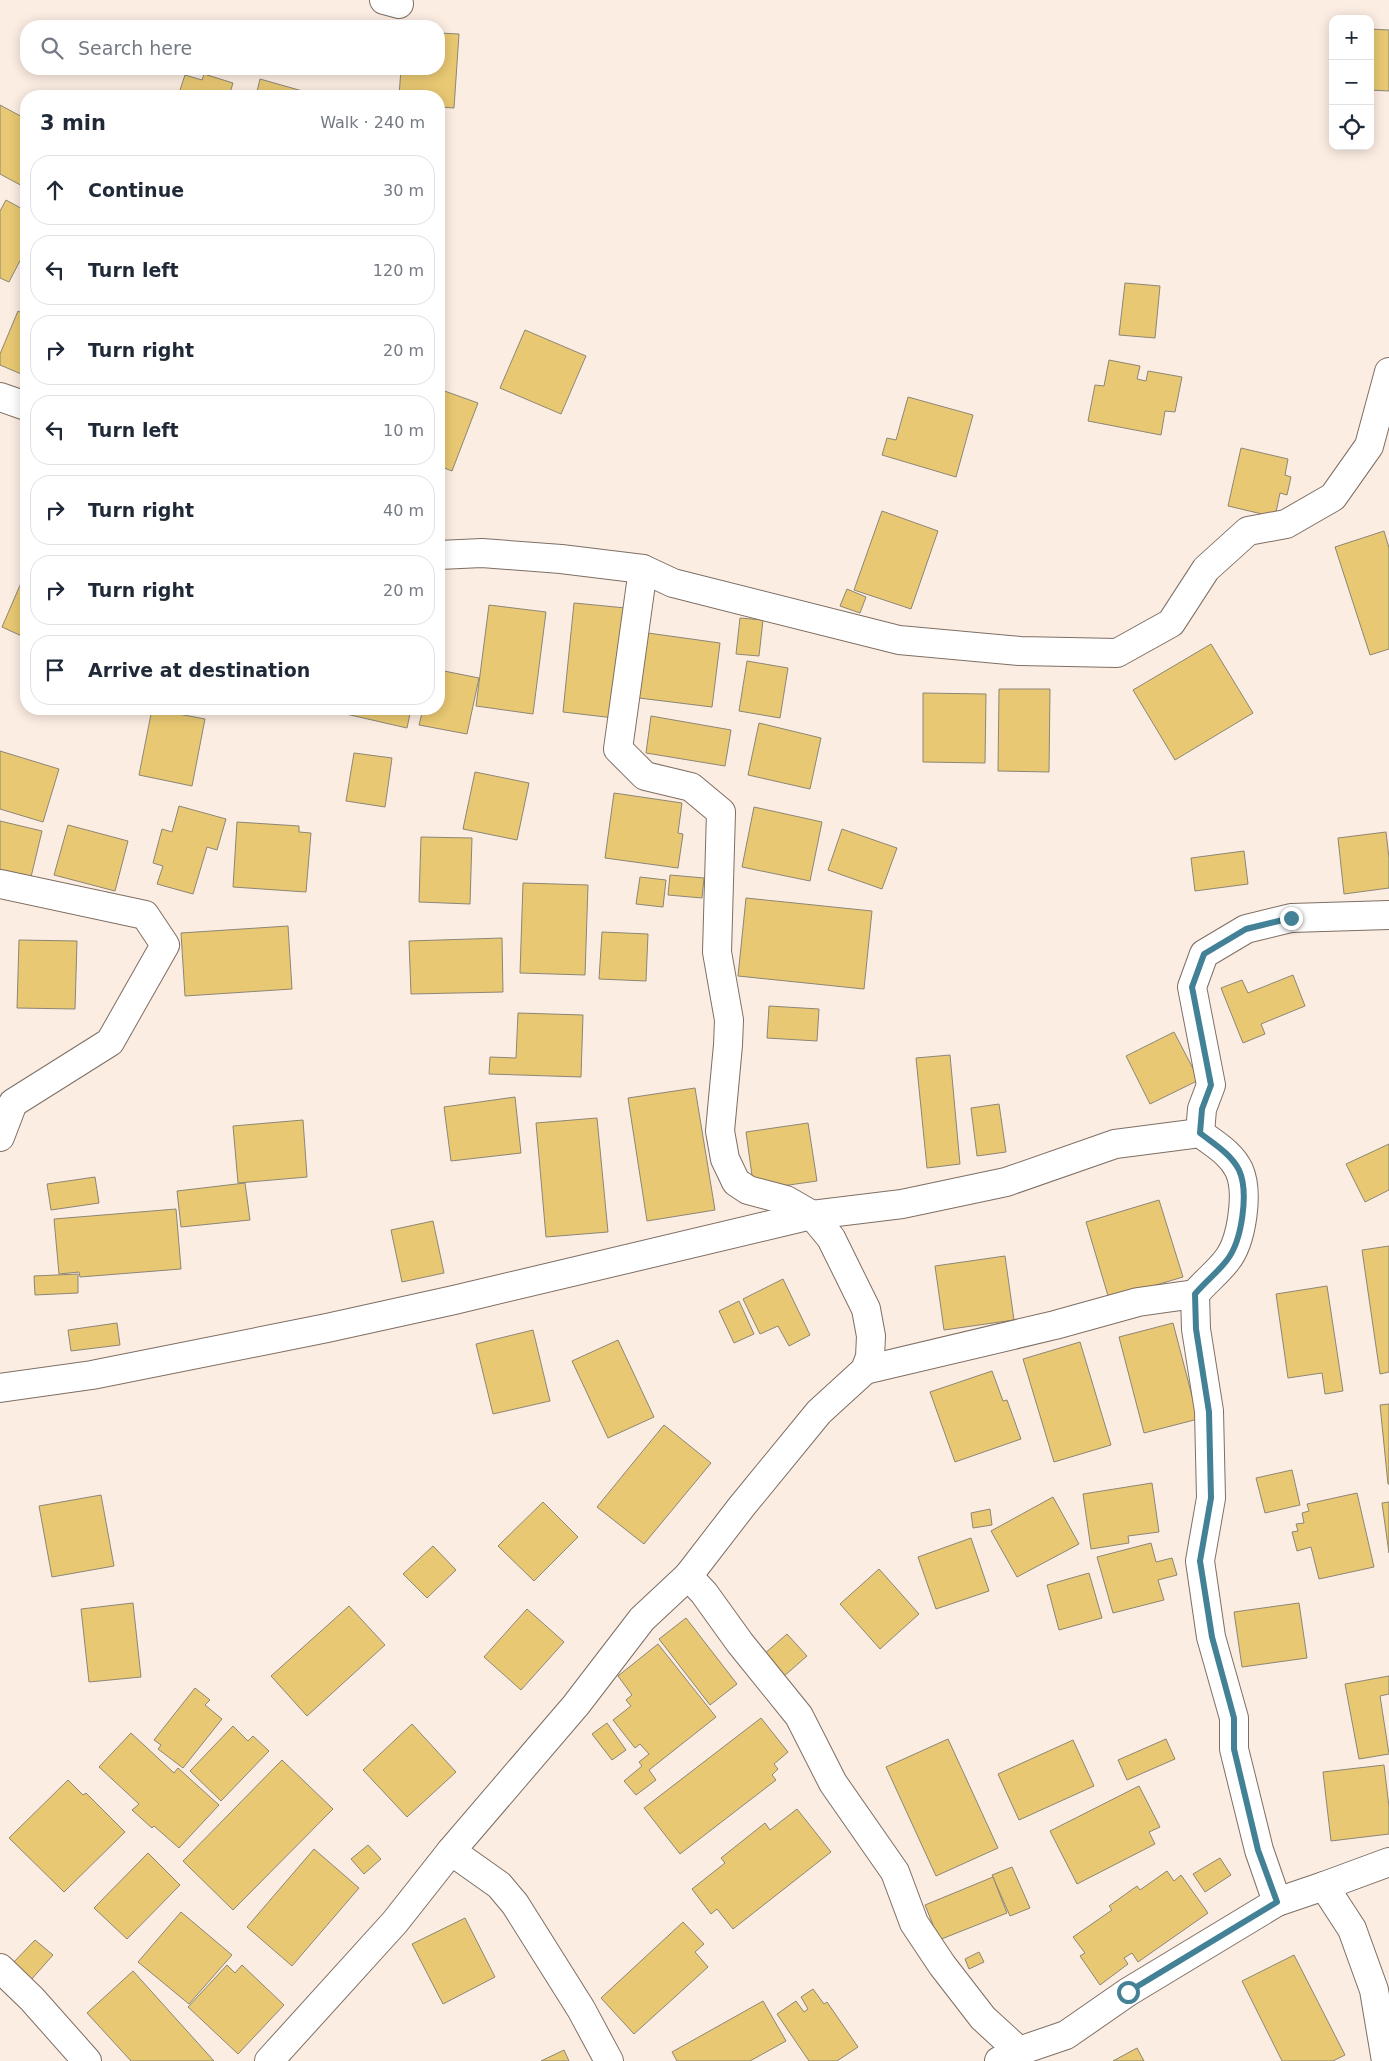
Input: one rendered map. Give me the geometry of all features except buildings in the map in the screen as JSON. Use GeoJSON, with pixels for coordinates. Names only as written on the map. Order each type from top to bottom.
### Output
{"type":"FeatureCollection","features":[{"type":"Feature","properties":{"kind":"street"},"geometry":{"type":"LineString","coordinates":[[445,555],[482,554],[562,559],[643,569],[673,583],[898,640],[1020,652],[1116,653],[1171,623],[1206,569],[1248,531],[1286,524],[1333,497],[1369,446],[1389,372]]}},
{"type":"Feature","properties":{"kind":"street"},"geometry":{"type":"LineString","coordinates":[[0,397],[20,404]]}},
{"type":"Feature","properties":{"kind":"street"},"geometry":{"type":"LineString","coordinates":[[269,2061],[395,1922],[451,1851],[576,1705],[642,1619],[688,1576],[742,1506],[820,1412],[865,1370],[870,1357],[871,1336],[866,1309],[831,1238],[812,1215],[786,1200],[748,1190],[736,1182],[725,1159],[720,1131],[728,1045],[728,1020],[717,952],[721,812],[691,787],[645,776],[618,749],[643,569]]}},
{"type":"Feature","properties":{"kind":"street"},"geometry":{"type":"LineString","coordinates":[[0,884],[145,914],[165,945],[110,1042],[13,1103],[0,1137]]}},
{"type":"Feature","properties":{"kind":"street"},"geometry":{"type":"LineString","coordinates":[[1200,1133],[1202,1109],[1211,1085],[1192,987],[1204,954],[1246,929],[1291,918],[1389,915]]}},
{"type":"Feature","properties":{"kind":"street"},"geometry":{"type":"LineString","coordinates":[[0,1388],[92,1375],[318,1330],[454,1300],[812,1215],[902,1204],[1006,1182],[1115,1144],[1200,1133],[1228,1155],[1238,1169],[1244,1184],[1240,1231],[1228,1260],[1195,1294],[1138,1302],[1055,1326],[865,1370]]}},
{"type":"Feature","properties":{"kind":"street"},"geometry":{"type":"LineString","coordinates":[[1195,1294],[1196,1329],[1209,1412],[1211,1498],[1200,1561],[1212,1637],[1234,1718],[1234,1749],[1258,1850],[1277,1902]]}},
{"type":"Feature","properties":{"kind":"street"},"geometry":{"type":"LineString","coordinates":[[688,1576],[704,1593],[740,1643],[799,1716],[833,1783],[895,1872],[914,1923],[942,1966],[1009,2056],[1066,2035],[1128,1992],[1277,1902],[1389,1862]]}},
{"type":"Feature","properties":{"kind":"street"},"geometry":{"type":"LineString","coordinates":[[451,1851],[499,1885],[515,1904],[581,2009],[609,2061]]}},
{"type":"Feature","properties":{"kind":"street"},"geometry":{"type":"LineString","coordinates":[[1324,1886],[1352,1929],[1374,1990],[1386,2061]]}},
{"type":"Feature","properties":{"kind":"street"},"geometry":{"type":"LineString","coordinates":[[0,1968],[32,1999],[87,2061]]}},
{"type":"Feature","properties":{"kind":"route"},"geometry":{"type":"LineString","coordinates":[[1128,1992],[1277,1902],[1258,1850],[1234,1749],[1234,1718],[1212,1637],[1200,1561],[1211,1498],[1209,1412],[1196,1329],[1195,1294],[1228,1260],[1240,1231],[1244,1184],[1238,1169],[1228,1155],[1200,1133],[1202,1109],[1211,1085],[1192,987],[1204,954],[1246,929],[1291,918]]}}]}
